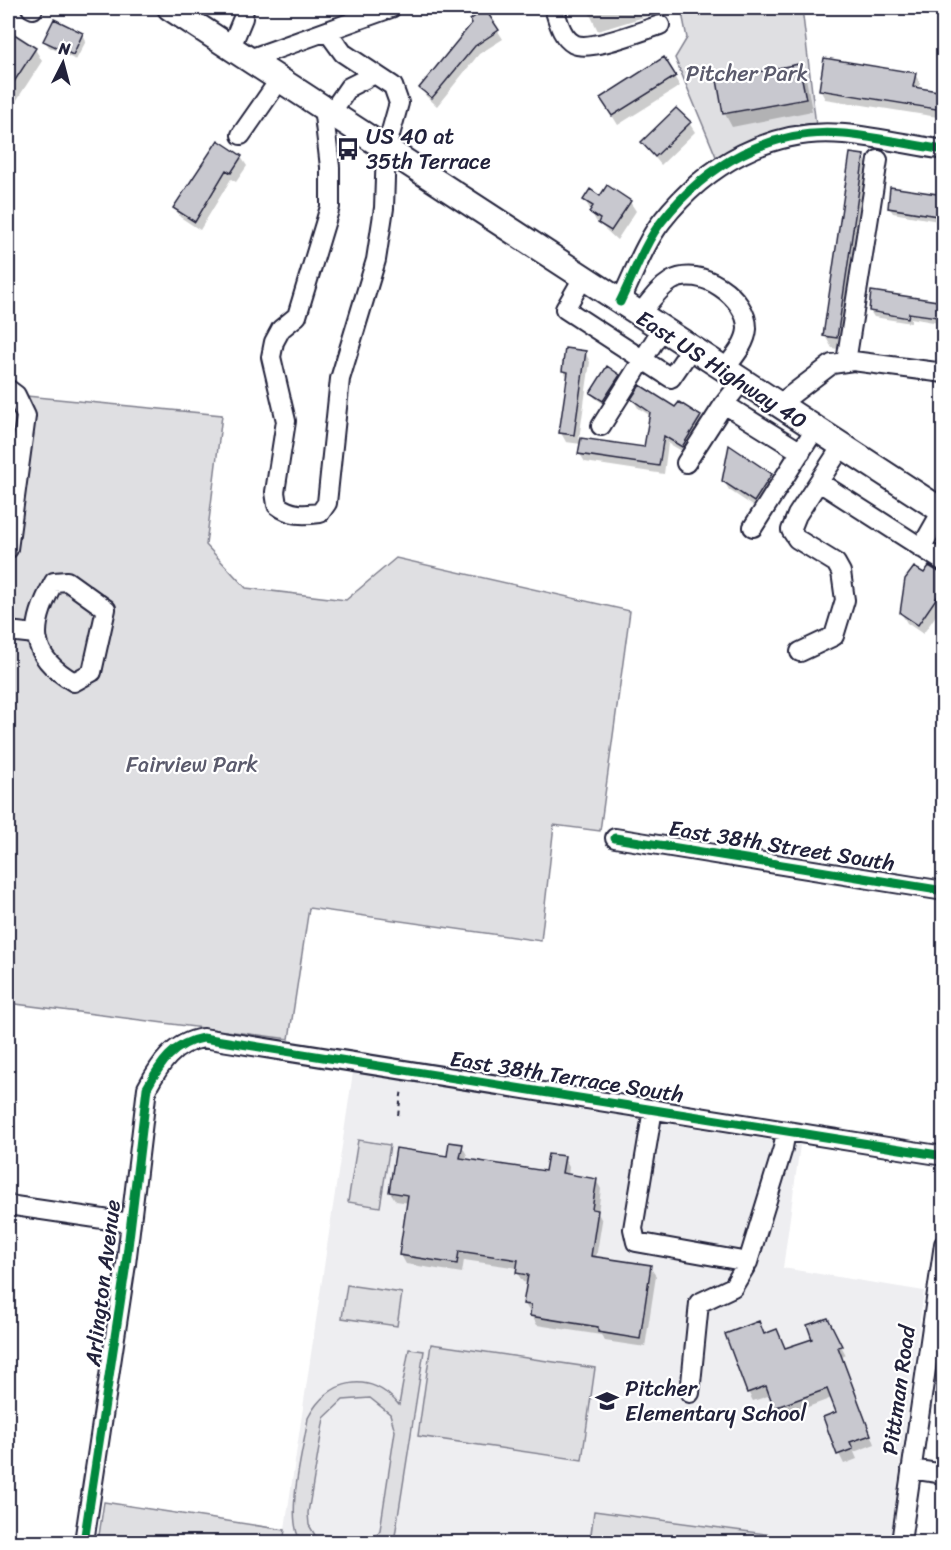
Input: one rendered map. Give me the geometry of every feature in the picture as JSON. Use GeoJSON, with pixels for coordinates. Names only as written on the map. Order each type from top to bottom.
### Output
{"type":"FeatureCollection","features":[{"type":"Feature","properties":{"kind":"main road","name":"East US Highway 40"},"geometry":{"type":"LineString","coordinates":[[170,8],[691,350],[943,511]]}},
{"type":"Feature","properties":{"kind":"street"},"geometry":{"type":"LineString","coordinates":[[244,8],[240,53],[327,31],[391,8]]}},
{"type":"Feature","properties":{"kind":"street"},"geometry":{"type":"LineString","coordinates":[[554,8],[562,32],[572,44],[585,48],[660,25]]}},
{"type":"Feature","properties":{"kind":"street"},"geometry":{"type":"LineString","coordinates":[[327,31],[343,53],[375,74],[393,86],[398,98],[398,111],[386,149],[381,226],[376,260],[340,379],[327,502],[320,513],[303,516],[286,512],[277,505],[275,492],[286,421],[271,357],[274,342],[281,329],[297,315],[330,207],[327,110],[350,87],[375,74]]}},
{"type":"Feature","properties":{"kind":"street"},"geometry":{"type":"LineString","coordinates":[[241,135],[280,79]]}},
{"type":"Feature","properties":{"kind":"street"},"geometry":{"type":"LineString","coordinates":[[629,308],[660,222],[699,181],[732,158],[768,141],[808,134],[843,134],[944,150]]}},
{"type":"Feature","properties":{"kind":"street"},"geometry":{"type":"LineString","coordinates":[[846,362],[878,160]]}},
{"type":"Feature","properties":{"kind":"street"},"geometry":{"type":"LineString","coordinates":[[583,278],[565,309],[671,378],[691,350]]}},
{"type":"Feature","properties":{"kind":"street"},"geometry":{"type":"LineString","coordinates":[[629,308],[679,278],[703,279],[724,291],[741,306],[747,328],[724,404],[687,462]]}},
{"type":"Feature","properties":{"kind":"street"},"geometry":{"type":"LineString","coordinates":[[601,426],[662,329]]}},
{"type":"Feature","properties":{"kind":"street"},"geometry":{"type":"LineString","coordinates":[[778,405],[832,364],[846,362],[944,373]]}},
{"type":"Feature","properties":{"kind":"street"},"geometry":{"type":"LineString","coordinates":[[8,549],[26,416],[12,392]]}},
{"type":"Feature","properties":{"kind":"street"},"geometry":{"type":"LineString","coordinates":[[724,404],[801,452]]}},
{"type":"Feature","properties":{"kind":"street"},"geometry":{"type":"LineString","coordinates":[[753,527],[815,429]]}},
{"type":"Feature","properties":{"kind":"street"},"geometry":{"type":"LineString","coordinates":[[800,652],[834,636],[845,600],[841,572],[836,563],[797,539],[791,530],[797,516],[842,446]]}},
{"type":"Feature","properties":{"kind":"street"},"geometry":{"type":"LineString","coordinates":[[819,482],[944,562]]}},
{"type":"Feature","properties":{"kind":"street"},"geometry":{"type":"LineString","coordinates":[[921,548],[943,511]]}},
{"type":"Feature","properties":{"kind":"street"},"geometry":{"type":"LineString","coordinates":[[67,581],[106,609],[92,672],[74,682],[56,672],[40,652],[35,634],[45,598],[54,582],[67,581]]}},
{"type":"Feature","properties":{"kind":"street"},"geometry":{"type":"LineString","coordinates":[[8,631],[35,634]]}},
{"type":"Feature","properties":{"kind":"street","name":"East 38th Street South"},"geometry":{"type":"LineString","coordinates":[[615,838],[944,891]]}},
{"type":"Feature","properties":{"kind":"street","name":"East 38th Terrace South"},"geometry":{"type":"LineString","coordinates":[[184,1043],[203,1038],[944,1156]]}},
{"type":"Feature","properties":{"kind":"street","name":"Arlington Avenue"},"geometry":{"type":"LineString","coordinates":[[84,1542],[130,1224],[147,1088],[160,1064],[184,1043]]}},
{"type":"Feature","properties":{"kind":"street"},"geometry":{"type":"LineString","coordinates":[[653,1109],[633,1229],[636,1242],[748,1263]]}},
{"type":"Feature","properties":{"kind":"street"},"geometry":{"type":"LineString","coordinates":[[690,1393],[699,1303],[733,1287],[748,1263],[783,1148],[786,1131]]}},
{"type":"Feature","properties":{"kind":"street"},"geometry":{"type":"LineString","coordinates":[[8,1204],[130,1224]]}},
{"type":"Feature","properties":{"kind":"street","name":"Pittman Road"},"geometry":{"type":"LineString","coordinates":[[907,1541],[911,1469],[944,1244]]}},
{"type":"Feature","properties":{"kind":"street"},"geometry":{"type":"LineString","coordinates":[[911,1469],[944,1474]]}},
{"type":"Feature","properties":{"kind":"path"},"geometry":{"type":"LineString","coordinates":[[398,1115],[402,1089]]}},
{"type":"Feature","properties":{"kind":"shaded area","name":"Pitcher Elementary School"},"geometry":{"type":"Polygon","coordinates":[[[353,1072],[800,1145],[783,1268],[924,1291],[890,1542],[828,1542],[594,1511],[590,1542],[283,1542],[353,1072]]]}},
{"type":"Feature","properties":{"kind":"green space","name":"Pitcher Park"},"geometry":{"type":"Polygon","coordinates":[[[681,8],[802,8],[817,134],[720,166],[675,58],[687,38],[681,8]]]}},
{"type":"Feature","properties":{"kind":"green space","name":"Fairview Park"},"geometry":{"type":"Polygon","coordinates":[[[16,395],[222,415],[206,545],[246,588],[346,600],[396,558],[630,611],[600,831],[554,825],[541,941],[309,908],[289,1039],[8,1003],[8,549],[26,416],[16,395]]]}},
{"type":"Feature","properties":{"kind":"green space"},"geometry":{"type":"Polygon","coordinates":[[[358,1140],[390,1145],[380,1207],[348,1202],[358,1140]]]}},
{"type":"Feature","properties":{"kind":"green space"},"geometry":{"type":"Polygon","coordinates":[[[347,1285],[402,1293],[397,1326],[342,1318],[347,1285]]]}},
{"type":"Feature","properties":{"kind":"green space"},"geometry":{"type":"Polygon","coordinates":[[[431,1344],[595,1368],[582,1460],[418,1436],[431,1344]]]}},
{"type":"Feature","properties":{"kind":"green space"},"geometry":{"type":"Polygon","coordinates":[[[409,1349],[424,1351],[394,1542],[373,1542],[380,1530],[395,1431],[390,1414],[370,1398],[343,1400],[324,1418],[308,1513],[309,1525],[319,1542],[301,1542],[294,1516],[297,1482],[308,1418],[327,1394],[350,1383],[363,1383],[376,1387],[388,1394],[399,1405],[409,1349]]]}},
{"type":"Feature","properties":{"kind":"green space"},"geometry":{"type":"Polygon","coordinates":[[[104,1502],[285,1530],[283,1542],[98,1542],[104,1502]]]}},
{"type":"Feature","properties":{"kind":"green space"},"geometry":{"type":"Polygon","coordinates":[[[594,1511],[787,1537],[786,1542],[590,1542],[594,1511]]]}},
{"type":"Feature","properties":{"kind":"building"},"geometry":{"type":"Polygon","coordinates":[[[485,9],[499,30],[475,46],[432,98],[419,88],[472,23],[470,20],[485,9]]]}},
{"type":"Feature","properties":{"kind":"building"},"geometry":{"type":"Polygon","coordinates":[[[54,19],[83,33],[73,55],[43,41],[54,19]]]}},
{"type":"Feature","properties":{"kind":"building"},"geometry":{"type":"Polygon","coordinates":[[[8,30],[36,48],[8,91],[8,30]]]}},
{"type":"Feature","properties":{"kind":"building"},"geometry":{"type":"Polygon","coordinates":[[[664,57],[676,76],[612,116],[600,98],[664,57]]]}},
{"type":"Feature","properties":{"kind":"building"},"geometry":{"type":"Polygon","coordinates":[[[824,58],[916,73],[913,87],[944,92],[942,110],[819,90],[824,58]]]}},
{"type":"Feature","properties":{"kind":"building"},"geometry":{"type":"Polygon","coordinates":[[[799,64],[806,99],[723,114],[717,80],[799,64]]]}},
{"type":"Feature","properties":{"kind":"building"},"geometry":{"type":"Polygon","coordinates":[[[676,108],[691,122],[655,157],[641,142],[676,108]]]}},
{"type":"Feature","properties":{"kind":"building"},"geometry":{"type":"Polygon","coordinates":[[[218,140],[242,156],[231,173],[226,170],[195,222],[173,208],[218,140]]]}},
{"type":"Feature","properties":{"kind":"building"},"geometry":{"type":"Polygon","coordinates":[[[850,153],[864,155],[837,338],[823,336],[850,153]]]}},
{"type":"Feature","properties":{"kind":"building"},"geometry":{"type":"Polygon","coordinates":[[[607,185],[631,201],[611,231],[598,223],[600,219],[589,212],[593,206],[583,200],[590,189],[600,196],[607,185]]]}},
{"type":"Feature","properties":{"kind":"building"},"geometry":{"type":"Polygon","coordinates":[[[890,187],[944,195],[944,217],[888,208],[890,187]]]}},
{"type":"Feature","properties":{"kind":"building"},"geometry":{"type":"Polygon","coordinates":[[[871,291],[944,302],[944,318],[909,313],[908,318],[869,311],[871,291]]]}},
{"type":"Feature","properties":{"kind":"building"},"geometry":{"type":"Polygon","coordinates":[[[565,348],[586,351],[574,435],[559,433],[568,372],[562,371],[565,348]]]}},
{"type":"Feature","properties":{"kind":"building"},"geometry":{"type":"Polygon","coordinates":[[[607,366],[620,375],[603,401],[590,393],[607,366]]]}},
{"type":"Feature","properties":{"kind":"building"},"geometry":{"type":"Polygon","coordinates":[[[640,385],[675,407],[679,402],[701,416],[682,447],[664,436],[659,466],[578,454],[581,438],[644,447],[650,412],[631,399],[640,385]]]}},
{"type":"Feature","properties":{"kind":"building"},"geometry":{"type":"Polygon","coordinates":[[[729,445],[772,474],[754,502],[722,481],[729,445]]]}},
{"type":"Feature","properties":{"kind":"building"},"geometry":{"type":"Polygon","coordinates":[[[929,566],[944,575],[944,587],[918,625],[900,613],[905,579],[914,567],[924,573],[929,566]]]}},
{"type":"Feature","properties":{"kind":"building"},"geometry":{"type":"Polygon","coordinates":[[[449,1142],[463,1144],[460,1158],[545,1171],[548,1154],[565,1156],[562,1173],[597,1179],[592,1209],[598,1210],[591,1256],[651,1265],[640,1339],[598,1332],[598,1327],[530,1316],[531,1305],[523,1304],[528,1275],[516,1273],[518,1260],[459,1251],[457,1264],[399,1255],[408,1195],[389,1192],[396,1148],[447,1156],[449,1142]]]}},
{"type":"Feature","properties":{"kind":"building"},"geometry":{"type":"Polygon","coordinates":[[[828,1318],[842,1346],[838,1347],[871,1435],[850,1442],[853,1449],[837,1455],[823,1417],[836,1412],[827,1389],[774,1408],[766,1386],[747,1393],[725,1334],[759,1321],[764,1334],[777,1329],[785,1348],[812,1339],[807,1325],[828,1318]]]}},
{"type":"Feature","properties":{"kind":"cycle path"},"geometry":{"type":"LineString","coordinates":[[620,302],[644,250],[662,221],[699,183],[742,154],[766,144],[817,133],[856,135],[944,150]]}},
{"type":"Feature","properties":{"kind":"cycle path"},"geometry":{"type":"LineString","coordinates":[[615,838],[944,891]]}},
{"type":"Feature","properties":{"kind":"cycle path"},"geometry":{"type":"LineString","coordinates":[[84,1542],[126,1264],[147,1088],[163,1063],[183,1045],[203,1038],[944,1156]]}},
{"type":"Feature","properties":{"kind":"place","name":"US 40 at 35th Terrace"},"geometry":{"type":"Point","coordinates":[348,149]}},
{"type":"Feature","properties":{"kind":"place","name":"Pitcher Elementary School"},"geometry":{"type":"Point","coordinates":[607,1401]}}]}
